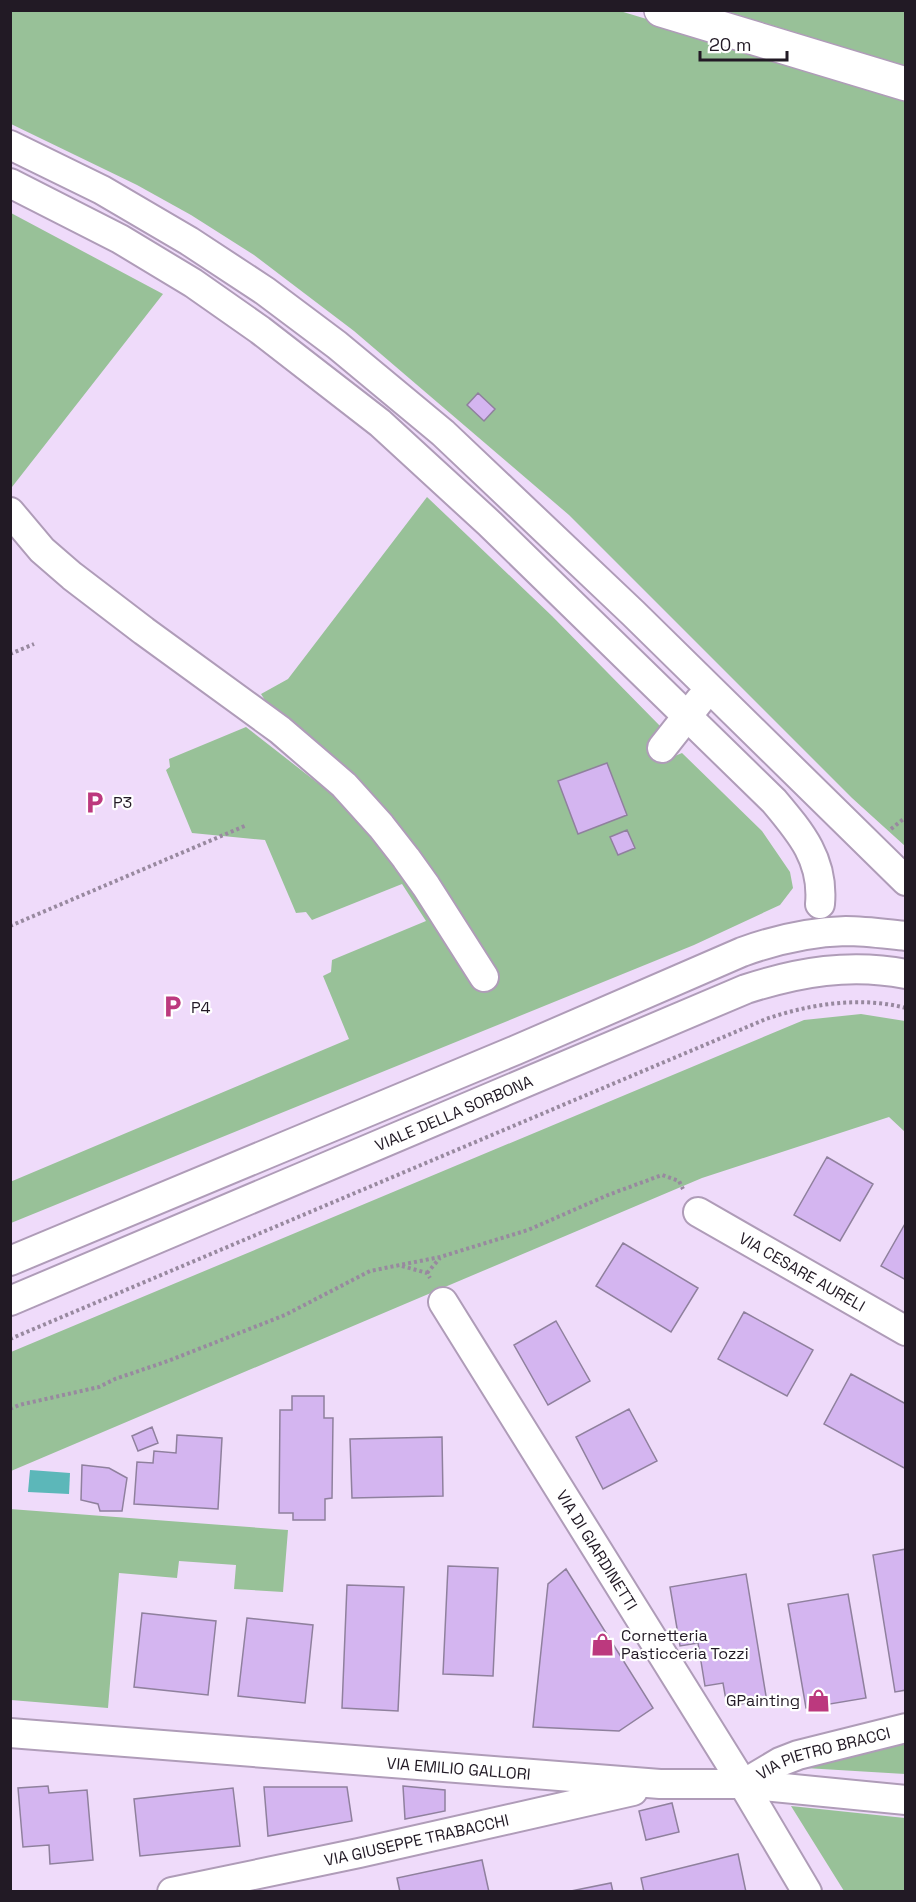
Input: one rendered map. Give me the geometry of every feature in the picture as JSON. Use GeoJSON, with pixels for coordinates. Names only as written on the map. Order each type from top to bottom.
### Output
{"type":"FeatureCollection","features":[{"type":"Feature","properties":{"kind":"highway"},"geometry":{"type":"LineString","coordinates":[[662,10],[906,84]]}},
{"type":"Feature","properties":{"kind":"street"},"geometry":{"type":"LineString","coordinates":[[10,145],[60,168],[150,218],[232,269],[298,315],[444,433],[633,613],[906,881]]}},
{"type":"Feature","properties":{"kind":"street"},"geometry":{"type":"LineString","coordinates":[[10,183],[120,238],[193,283],[260,330],[380,423],[498,533],[774,801],[811,850],[821,890],[820,904]]}},
{"type":"Feature","properties":{"kind":"street"},"geometry":{"type":"LineString","coordinates":[[18,514],[42,549],[72,576],[237,686],[280,730],[364,806],[426,886],[484,977]]}},
{"type":"Feature","properties":{"kind":"street"},"geometry":{"type":"LineString","coordinates":[[662,748],[710,688]]}},
{"type":"Feature","properties":{"kind":"street"},"geometry":{"type":"LineString","coordinates":[[10,1261],[516,1050],[750,949],[792,937],[836,932],[906,936]]}},
{"type":"Feature","properties":{"kind":"street","name":"VIALE DELLA SORBONA"},"geometry":{"type":"LineString","coordinates":[[10,1301],[747,989],[819,970],[873,969],[906,974]]}},
{"type":"Feature","properties":{"kind":"street","name":"VIA CESARE AURELI"},"geometry":{"type":"LineString","coordinates":[[698,1212],[906,1331]]}},
{"type":"Feature","properties":{"kind":"street","name":"VIA DI GIARDINETTI"},"geometry":{"type":"LineString","coordinates":[[443,1302],[807,1892]]}},
{"type":"Feature","properties":{"kind":"street","name":"VIA PIETRO BRACCI"},"geometry":{"type":"LineString","coordinates":[[742,1784],[780,1762],[798,1755],[906,1728]]}},
{"type":"Feature","properties":{"kind":"street","name":"VIA EMILIO GALLORI"},"geometry":{"type":"LineString","coordinates":[[10,1733],[660,1784],[742,1784],[906,1800]]}},
{"type":"Feature","properties":{"kind":"street","name":"VIA GIUSEPPE TRABACCHI"},"geometry":{"type":"LineString","coordinates":[[172,1892],[493,1823],[660,1784]]}},
{"type":"Feature","properties":{"kind":"path"},"geometry":{"type":"LineString","coordinates":[[10,654],[34,644]]}},
{"type":"Feature","properties":{"kind":"path"},"geometry":{"type":"LineString","coordinates":[[10,926],[247,825]]}},
{"type":"Feature","properties":{"kind":"path"},"geometry":{"type":"LineString","coordinates":[[10,1339],[766,1019],[793,1010],[826,1004],[856,1002],[890,1004],[906,1008]]}},
{"type":"Feature","properties":{"kind":"path"},"geometry":{"type":"LineString","coordinates":[[10,1409],[99,1387],[285,1315],[370,1271],[440,1257],[528,1230],[608,1195],[662,1175],[679,1181],[698,1212]]}},
{"type":"Feature","properties":{"kind":"path"},"geometry":{"type":"LineString","coordinates":[[427,1274],[440,1257]]}},
{"type":"Feature","properties":{"kind":"shaded area"},"geometry":{"type":"Polygon","coordinates":[[[10,11],[620,11],[905,97],[905,846],[852,798],[569,515],[354,331],[254,255],[191,215],[137,185],[11,124],[10,11]]]}},
{"type":"Feature","properties":{"kind":"shaded area"},"geometry":{"type":"Polygon","coordinates":[[[725,11],[905,11],[905,66],[725,11]]]}},
{"type":"Feature","properties":{"kind":"shaded area"},"geometry":{"type":"Polygon","coordinates":[[[11,213],[163,294],[12,487],[10,483],[11,213]]]}},
{"type":"Feature","properties":{"kind":"shaded area"},"geometry":{"type":"Polygon","coordinates":[[[427,497],[552,616],[661,727],[670,758],[682,753],[762,831],[790,872],[793,888],[780,905],[694,945],[11,1223],[10,1182],[349,1039],[323,976],[331,972],[332,960],[426,921],[402,884],[312,920],[306,912],[296,913],[265,840],[192,833],[166,770],[170,767],[169,759],[246,727],[319,784],[261,694],[288,679],[427,497]]]}},
{"type":"Feature","properties":{"kind":"shaded area"},"geometry":{"type":"Polygon","coordinates":[[[861,1014],[905,1021],[905,1132],[889,1117],[702,1178],[11,1471],[11,1352],[804,1020],[861,1014]]]}},
{"type":"Feature","properties":{"kind":"shaded area"},"geometry":{"type":"Polygon","coordinates":[[[30,1470],[70,1473],[69,1494],[28,1492],[30,1470]]]}},
{"type":"Feature","properties":{"kind":"shaded area"},"geometry":{"type":"Polygon","coordinates":[[[10,1509],[288,1530],[283,1592],[234,1589],[236,1565],[179,1561],[177,1578],[119,1573],[108,1708],[11,1700],[10,1509]]]}},
{"type":"Feature","properties":{"kind":"shaded area"},"geometry":{"type":"Polygon","coordinates":[[[905,1744],[905,1774],[805,1768],[905,1744]]]}},
{"type":"Feature","properties":{"kind":"shaded area"},"geometry":{"type":"Polygon","coordinates":[[[791,1806],[905,1818],[905,1891],[844,1891],[791,1806]]]}},
{"type":"Feature","properties":{"kind":"building"},"geometry":{"type":"Polygon","coordinates":[[[478,393],[495,409],[484,421],[467,405],[478,393]]]}},
{"type":"Feature","properties":{"kind":"building"},"geometry":{"type":"Polygon","coordinates":[[[607,763],[627,815],[578,834],[558,781],[607,763]]]}},
{"type":"Feature","properties":{"kind":"building"},"geometry":{"type":"Polygon","coordinates":[[[627,830],[635,848],[618,855],[610,837],[627,830]]]}},
{"type":"Feature","properties":{"kind":"building"},"geometry":{"type":"Polygon","coordinates":[[[827,1157],[873,1184],[840,1241],[794,1215],[827,1157]]]}},
{"type":"Feature","properties":{"kind":"building"},"geometry":{"type":"Polygon","coordinates":[[[906,1222],[906,1280],[881,1266],[906,1222]]]}},
{"type":"Feature","properties":{"kind":"building"},"geometry":{"type":"Polygon","coordinates":[[[623,1243],[698,1288],[671,1332],[596,1286],[623,1243]]]}},
{"type":"Feature","properties":{"kind":"building"},"geometry":{"type":"Polygon","coordinates":[[[744,1312],[813,1350],[787,1396],[718,1359],[744,1312]]]}},
{"type":"Feature","properties":{"kind":"building"},"geometry":{"type":"Polygon","coordinates":[[[556,1321],[590,1381],[548,1405],[514,1345],[556,1321]]]}},
{"type":"Feature","properties":{"kind":"building"},"geometry":{"type":"Polygon","coordinates":[[[851,1374],[906,1404],[906,1469],[824,1424],[851,1374]]]}},
{"type":"Feature","properties":{"kind":"building"},"geometry":{"type":"Polygon","coordinates":[[[292,1396],[324,1396],[324,1418],[333,1418],[332,1498],[325,1499],[325,1520],[293,1520],[293,1513],[279,1513],[280,1410],[292,1410],[292,1396]]]}},
{"type":"Feature","properties":{"kind":"building"},"geometry":{"type":"Polygon","coordinates":[[[629,1409],[657,1461],[603,1489],[576,1437],[629,1409]]]}},
{"type":"Feature","properties":{"kind":"building"},"geometry":{"type":"Polygon","coordinates":[[[152,1427],[158,1443],[138,1451],[132,1436],[152,1427]]]}},
{"type":"Feature","properties":{"kind":"building"},"geometry":{"type":"Polygon","coordinates":[[[177,1435],[222,1438],[218,1509],[134,1504],[137,1462],[153,1463],[154,1451],[176,1453],[177,1435]]]}},
{"type":"Feature","properties":{"kind":"building"},"geometry":{"type":"Polygon","coordinates":[[[442,1437],[443,1496],[352,1498],[350,1439],[442,1437]]]}},
{"type":"Feature","properties":{"kind":"building"},"geometry":{"type":"Polygon","coordinates":[[[82,1465],[109,1468],[127,1478],[122,1511],[100,1511],[98,1504],[81,1500],[82,1465]]]}},
{"type":"Feature","properties":{"kind":"building"},"geometry":{"type":"Polygon","coordinates":[[[906,1549],[906,1690],[895,1692],[873,1555],[906,1549]]]}},
{"type":"Feature","properties":{"kind":"building"},"geometry":{"type":"Polygon","coordinates":[[[448,1566],[498,1568],[493,1676],[443,1674],[448,1566]]]}},
{"type":"Feature","properties":{"kind":"building"},"geometry":{"type":"Polygon","coordinates":[[[566,1569],[653,1708],[619,1731],[533,1727],[548,1584],[566,1569]]]}},
{"type":"Feature","properties":{"kind":"building"},"geometry":{"type":"Polygon","coordinates":[[[746,1574],[766,1696],[761,1701],[727,1706],[723,1683],[705,1686],[698,1643],[680,1646],[670,1587],[746,1574]]]}},
{"type":"Feature","properties":{"kind":"building"},"geometry":{"type":"Polygon","coordinates":[[[347,1585],[404,1587],[398,1711],[342,1708],[347,1585]]]}},
{"type":"Feature","properties":{"kind":"building"},"geometry":{"type":"Polygon","coordinates":[[[848,1594],[866,1698],[806,1708],[788,1604],[848,1594]]]}},
{"type":"Feature","properties":{"kind":"building"},"geometry":{"type":"Polygon","coordinates":[[[142,1613],[216,1621],[208,1695],[134,1687],[142,1613]]]}},
{"type":"Feature","properties":{"kind":"building"},"geometry":{"type":"Polygon","coordinates":[[[247,1618],[313,1625],[305,1703],[238,1696],[247,1618]]]}},
{"type":"Feature","properties":{"kind":"building"},"geometry":{"type":"Polygon","coordinates":[[[48,1786],[49,1793],[87,1790],[93,1860],[50,1864],[49,1845],[23,1847],[18,1788],[48,1786]]]}},
{"type":"Feature","properties":{"kind":"building"},"geometry":{"type":"Polygon","coordinates":[[[403,1786],[445,1790],[445,1811],[405,1819],[403,1786]]]}},
{"type":"Feature","properties":{"kind":"building"},"geometry":{"type":"Polygon","coordinates":[[[264,1787],[347,1787],[352,1821],[268,1836],[264,1787]]]}},
{"type":"Feature","properties":{"kind":"building"},"geometry":{"type":"Polygon","coordinates":[[[233,1788],[240,1846],[140,1856],[134,1799],[233,1788]]]}},
{"type":"Feature","properties":{"kind":"building"},"geometry":{"type":"Polygon","coordinates":[[[672,1803],[679,1832],[646,1840],[639,1811],[672,1803]]]}},
{"type":"Feature","properties":{"kind":"building"},"geometry":{"type":"Polygon","coordinates":[[[738,1854],[746,1892],[644,1892],[641,1878],[738,1854]]]}},
{"type":"Feature","properties":{"kind":"building"},"geometry":{"type":"Polygon","coordinates":[[[482,1860],[489,1892],[400,1892],[397,1878],[482,1860]]]}},
{"type":"Feature","properties":{"kind":"building"},"geometry":{"type":"Polygon","coordinates":[[[611,1883],[613,1892],[566,1892],[611,1883]]]}},
{"type":"Feature","properties":{"kind":"place","name":"P3"},"geometry":{"type":"Point","coordinates":[95,802]}},
{"type":"Feature","properties":{"kind":"place","name":"P4"},"geometry":{"type":"Point","coordinates":[173,1007]}},
{"type":"Feature","properties":{"kind":"place","name":"Cornetteria Pasticceria Tozzi"},"geometry":{"type":"Point","coordinates":[603,1644]}},
{"type":"Feature","properties":{"kind":"place","name":"GPainting"},"geometry":{"type":"Point","coordinates":[818,1700]}}]}
